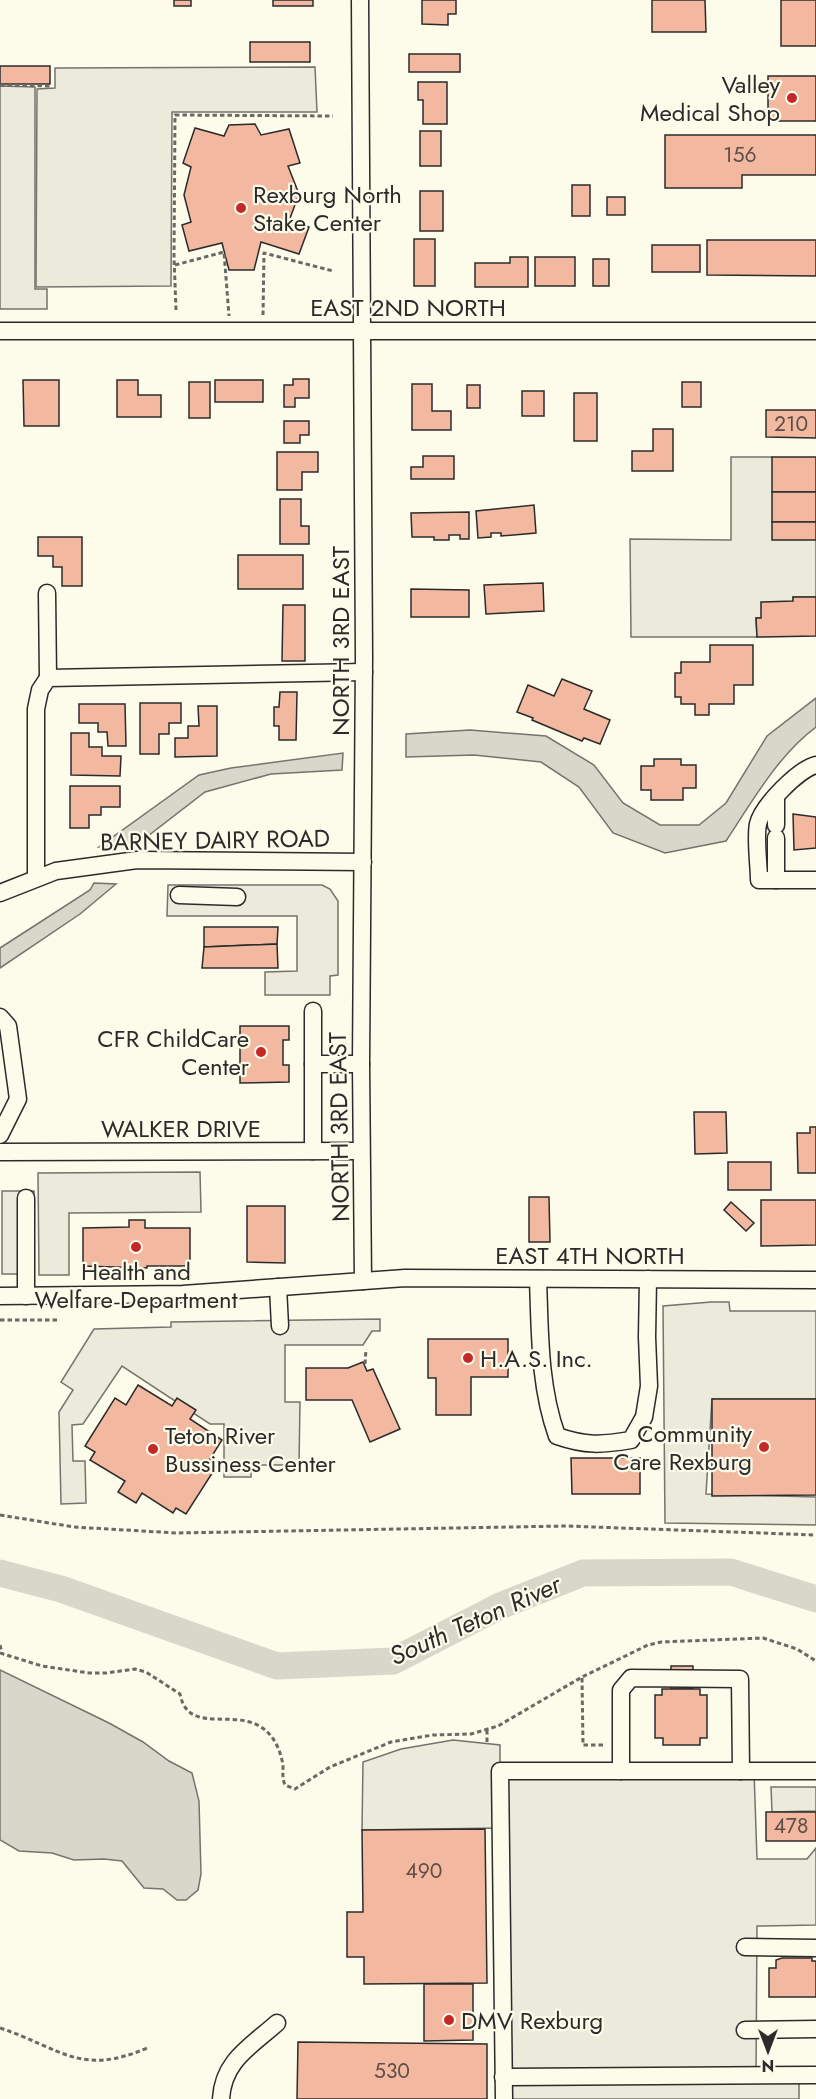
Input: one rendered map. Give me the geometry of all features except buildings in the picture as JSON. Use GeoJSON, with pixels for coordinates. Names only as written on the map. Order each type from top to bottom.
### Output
{"type":"FeatureCollection","features":[{"type":"Feature","properties":{"kind":"street","name":"NORTH 3RD EAST"},"geometry":{"type":"LineString","coordinates":[[360,0],[364,672],[361,1064],[363,1281]]}},
{"type":"Feature","properties":{"kind":"street","name":"EAST 2ND NORTH"},"geometry":{"type":"LineString","coordinates":[[0,331],[816,332]]}},
{"type":"Feature","properties":{"kind":"street"},"geometry":{"type":"LineString","coordinates":[[36,878],[36,709],[40,690],[48,678],[47,592]]}},
{"type":"Feature","properties":{"kind":"street"},"geometry":{"type":"LineString","coordinates":[[48,678],[364,672]]}},
{"type":"Feature","properties":{"kind":"street"},"geometry":{"type":"LineString","coordinates":[[816,765],[790,780],[758,822],[759,880],[816,880]]}},
{"type":"Feature","properties":{"kind":"street"},"geometry":{"type":"LineString","coordinates":[[776,796],[776,880]]}},
{"type":"Feature","properties":{"kind":"street","name":"BARNEY DAIRY ROAD"},"geometry":{"type":"LineString","coordinates":[[0,893],[56,871],[137,860],[363,862]]}},
{"type":"Feature","properties":{"kind":"street"},"geometry":{"type":"LineString","coordinates":[[179,895],[237,897]]}},
{"type":"Feature","properties":{"kind":"street"},"geometry":{"type":"LineString","coordinates":[[313,1011],[313,1151]]}},
{"type":"Feature","properties":{"kind":"street"},"geometry":{"type":"LineString","coordinates":[[0,1017],[8,1026],[18,1099],[0,1136]]}},
{"type":"Feature","properties":{"kind":"street"},"geometry":{"type":"LineString","coordinates":[[313,1064],[361,1064]]}},
{"type":"Feature","properties":{"kind":"street","name":"WALKER DRIVE"},"geometry":{"type":"LineString","coordinates":[[0,1152],[362,1151]]}},
{"type":"Feature","properties":{"kind":"street"},"geometry":{"type":"LineString","coordinates":[[26,1198],[26,1296]]}},
{"type":"Feature","properties":{"kind":"street","name":"EAST 4TH NORTH"},"geometry":{"type":"LineString","coordinates":[[0,1296],[183,1294],[405,1278],[816,1280]]}},
{"type":"Feature","properties":{"kind":"street"},"geometry":{"type":"LineString","coordinates":[[538,1279],[543,1384],[549,1413],[557,1436],[580,1444],[610,1444],[631,1440],[644,1417],[649,1386],[648,1279]]}},
{"type":"Feature","properties":{"kind":"street"},"geometry":{"type":"LineString","coordinates":[[278,1287],[280,1326]]}},
{"type":"Feature","properties":{"kind":"street"},"geometry":{"type":"LineString","coordinates":[[621,1771],[621,1690],[631,1678],[740,1679],[741,1771]]}},
{"type":"Feature","properties":{"kind":"street"},"geometry":{"type":"LineString","coordinates":[[504,2099],[500,1771],[816,1771]]}},
{"type":"Feature","properties":{"kind":"street"},"geometry":{"type":"LineString","coordinates":[[745,1947],[816,1948]]}},
{"type":"Feature","properties":{"kind":"street"},"geometry":{"type":"LineString","coordinates":[[221,2099],[222,2083],[236,2059],[277,2023]]}},
{"type":"Feature","properties":{"kind":"street"},"geometry":{"type":"LineString","coordinates":[[745,2030],[816,2029]]}},
{"type":"Feature","properties":{"kind":"street"},"geometry":{"type":"LineString","coordinates":[[503,2077],[816,2075]]}},
{"type":"Feature","properties":{"kind":"path"},"geometry":{"type":"LineString","coordinates":[[0,85],[51,86]]}},
{"type":"Feature","properties":{"kind":"path"},"geometry":{"type":"LineString","coordinates":[[176,310],[175,115],[333,116]]}},
{"type":"Feature","properties":{"kind":"path"},"geometry":{"type":"LineString","coordinates":[[175,265],[225,252],[229,318]]}},
{"type":"Feature","properties":{"kind":"path"},"geometry":{"type":"LineString","coordinates":[[263,317],[264,253],[333,271]]}},
{"type":"Feature","properties":{"kind":"path"},"geometry":{"type":"LineString","coordinates":[[0,1320],[57,1320]]}},
{"type":"Feature","properties":{"kind":"path"},"geometry":{"type":"LineString","coordinates":[[365,1364],[366,1349]]}},
{"type":"Feature","properties":{"kind":"path"},"geometry":{"type":"LineString","coordinates":[[0,1515],[74,1527],[176,1533],[566,1526],[816,1535]]}},
{"type":"Feature","properties":{"kind":"path"},"geometry":{"type":"LineString","coordinates":[[0,1646],[1,1653],[42,1666],[89,1673],[135,1669],[146,1672],[180,1694],[182,1704],[188,1713],[209,1719],[243,1719],[270,1734],[280,1754],[282,1780],[285,1785],[296,1790],[330,1767],[391,1742],[433,1735]]}},
{"type":"Feature","properties":{"kind":"path"},"geometry":{"type":"LineString","coordinates":[[582,1677],[583,1744],[614,1745]]}},
{"type":"Feature","properties":{"kind":"path"},"geometry":{"type":"LineString","coordinates":[[487,1730],[487,1744]]}},
{"type":"Feature","properties":{"kind":"path"},"geometry":{"type":"LineString","coordinates":[[0,2028],[80,2060],[125,2058],[147,2048]]}},
{"type":"Feature","properties":{"kind":"shaded area"},"geometry":{"type":"Polygon","coordinates":[[[315,67],[317,112],[172,112],[171,286],[36,287],[37,89],[55,88],[55,68],[315,67]]]}},
{"type":"Feature","properties":{"kind":"shaded area"},"geometry":{"type":"Polygon","coordinates":[[[0,86],[35,87],[35,289],[47,289],[47,309],[0,309],[0,86]]]}},
{"type":"Feature","properties":{"kind":"shaded area"},"geometry":{"type":"Polygon","coordinates":[[[731,457],[772,457],[816,540],[816,597],[793,597],[793,601],[761,618],[756,618],[757,637],[631,637],[630,539],[731,540],[731,457]]]}},
{"type":"Feature","properties":{"kind":"shaded area"},"geometry":{"type":"Polygon","coordinates":[[[816,698],[816,727],[778,765],[726,841],[665,853],[613,833],[579,787],[541,762],[474,755],[406,757],[406,734],[470,730],[546,736],[594,765],[623,803],[660,825],[699,825],[726,803],[767,736],[816,698]]]}},
{"type":"Feature","properties":{"kind":"shaded area"},"geometry":{"type":"Polygon","coordinates":[[[343,753],[342,770],[271,774],[205,792],[135,846],[99,847],[199,775],[231,768],[343,753]]]}},
{"type":"Feature","properties":{"kind":"shaded area"},"geometry":{"type":"Polygon","coordinates":[[[94,883],[116,884],[80,914],[0,968],[0,948],[90,890],[94,883]]]}},
{"type":"Feature","properties":{"kind":"shaded area"},"geometry":{"type":"Polygon","coordinates":[[[168,885],[322,885],[330,889],[338,901],[338,975],[330,976],[330,995],[265,995],[265,972],[297,971],[297,916],[167,916],[168,885]]]}},
{"type":"Feature","properties":{"kind":"shaded area"},"geometry":{"type":"Polygon","coordinates":[[[200,1172],[201,1212],[69,1213],[69,1275],[39,1275],[38,1173],[200,1172]]]}},
{"type":"Feature","properties":{"kind":"shaded area"},"geometry":{"type":"Polygon","coordinates":[[[2,1191],[34,1191],[34,1274],[2,1274],[2,1191]]]}},
{"type":"Feature","properties":{"kind":"shaded area"},"geometry":{"type":"Polygon","coordinates":[[[729,1302],[730,1311],[816,1311],[816,1399],[712,1399],[706,1494],[816,1497],[816,1525],[665,1523],[663,1306],[729,1302]]]}},
{"type":"Feature","properties":{"kind":"shaded area"},"geometry":{"type":"Polygon","coordinates":[[[380,1319],[380,1331],[372,1331],[363,1345],[285,1345],[285,1402],[300,1402],[299,1465],[251,1465],[251,1477],[224,1477],[224,1424],[210,1424],[122,1366],[83,1424],[72,1425],[73,1461],[85,1461],[86,1503],[61,1504],[59,1412],[73,1390],[61,1382],[94,1329],[171,1327],[171,1322],[380,1319]]]}},
{"type":"Feature","properties":{"kind":"shaded area"},"geometry":{"type":"Polygon","coordinates":[[[0,1670],[109,1723],[192,1773],[199,1801],[201,1874],[198,1890],[186,1900],[177,1900],[163,1889],[144,1888],[122,1861],[74,1860],[52,1853],[19,1851],[0,1840],[0,1670]]]}},
{"type":"Feature","properties":{"kind":"shaded area"},"geometry":{"type":"Polygon","coordinates":[[[453,1740],[500,1745],[500,1770],[754,1771],[757,1859],[807,1859],[816,1848],[816,1925],[757,1926],[756,2075],[799,2075],[799,2099],[504,2099],[500,1828],[362,1830],[363,1762],[401,1749],[453,1740]]]}},
{"type":"Feature","properties":{"kind":"shaded area"},"geometry":{"type":"Polygon","coordinates":[[[771,1787],[816,1787],[816,1811],[772,1812],[771,1787]]]}},
{"type":"Feature","properties":{"kind":"waterway","name":"South Teton River"},"geometry":{"type":"LineString","coordinates":[[0,1573],[61,1589],[277,1666],[393,1661],[500,1606],[583,1573],[731,1572],[816,1599]]}},
{"type":"Feature","properties":{"kind":"place","name":"Valley Medical Shop"},"geometry":{"type":"Point","coordinates":[792,98]}},
{"type":"Feature","properties":{"kind":"place","name":"Rexburg North Stake Center"},"geometry":{"type":"Point","coordinates":[241,208]}},
{"type":"Feature","properties":{"kind":"place","name":"CFR ChildCare Center"},"geometry":{"type":"Point","coordinates":[261,1052]}},
{"type":"Feature","properties":{"kind":"place","name":"Health and Welfare Department"},"geometry":{"type":"Point","coordinates":[136,1247]}},
{"type":"Feature","properties":{"kind":"place","name":"H.A.S. Inc."},"geometry":{"type":"Point","coordinates":[468,1358]}},
{"type":"Feature","properties":{"kind":"place","name":"Community Care Rexburg"},"geometry":{"type":"Point","coordinates":[764,1447]}},
{"type":"Feature","properties":{"kind":"place","name":"Teton River Bussiness Center"},"geometry":{"type":"Point","coordinates":[153,1449]}},
{"type":"Feature","properties":{"kind":"place","name":"DMV Rexburg"},"geometry":{"type":"Point","coordinates":[449,2020]}}]}
